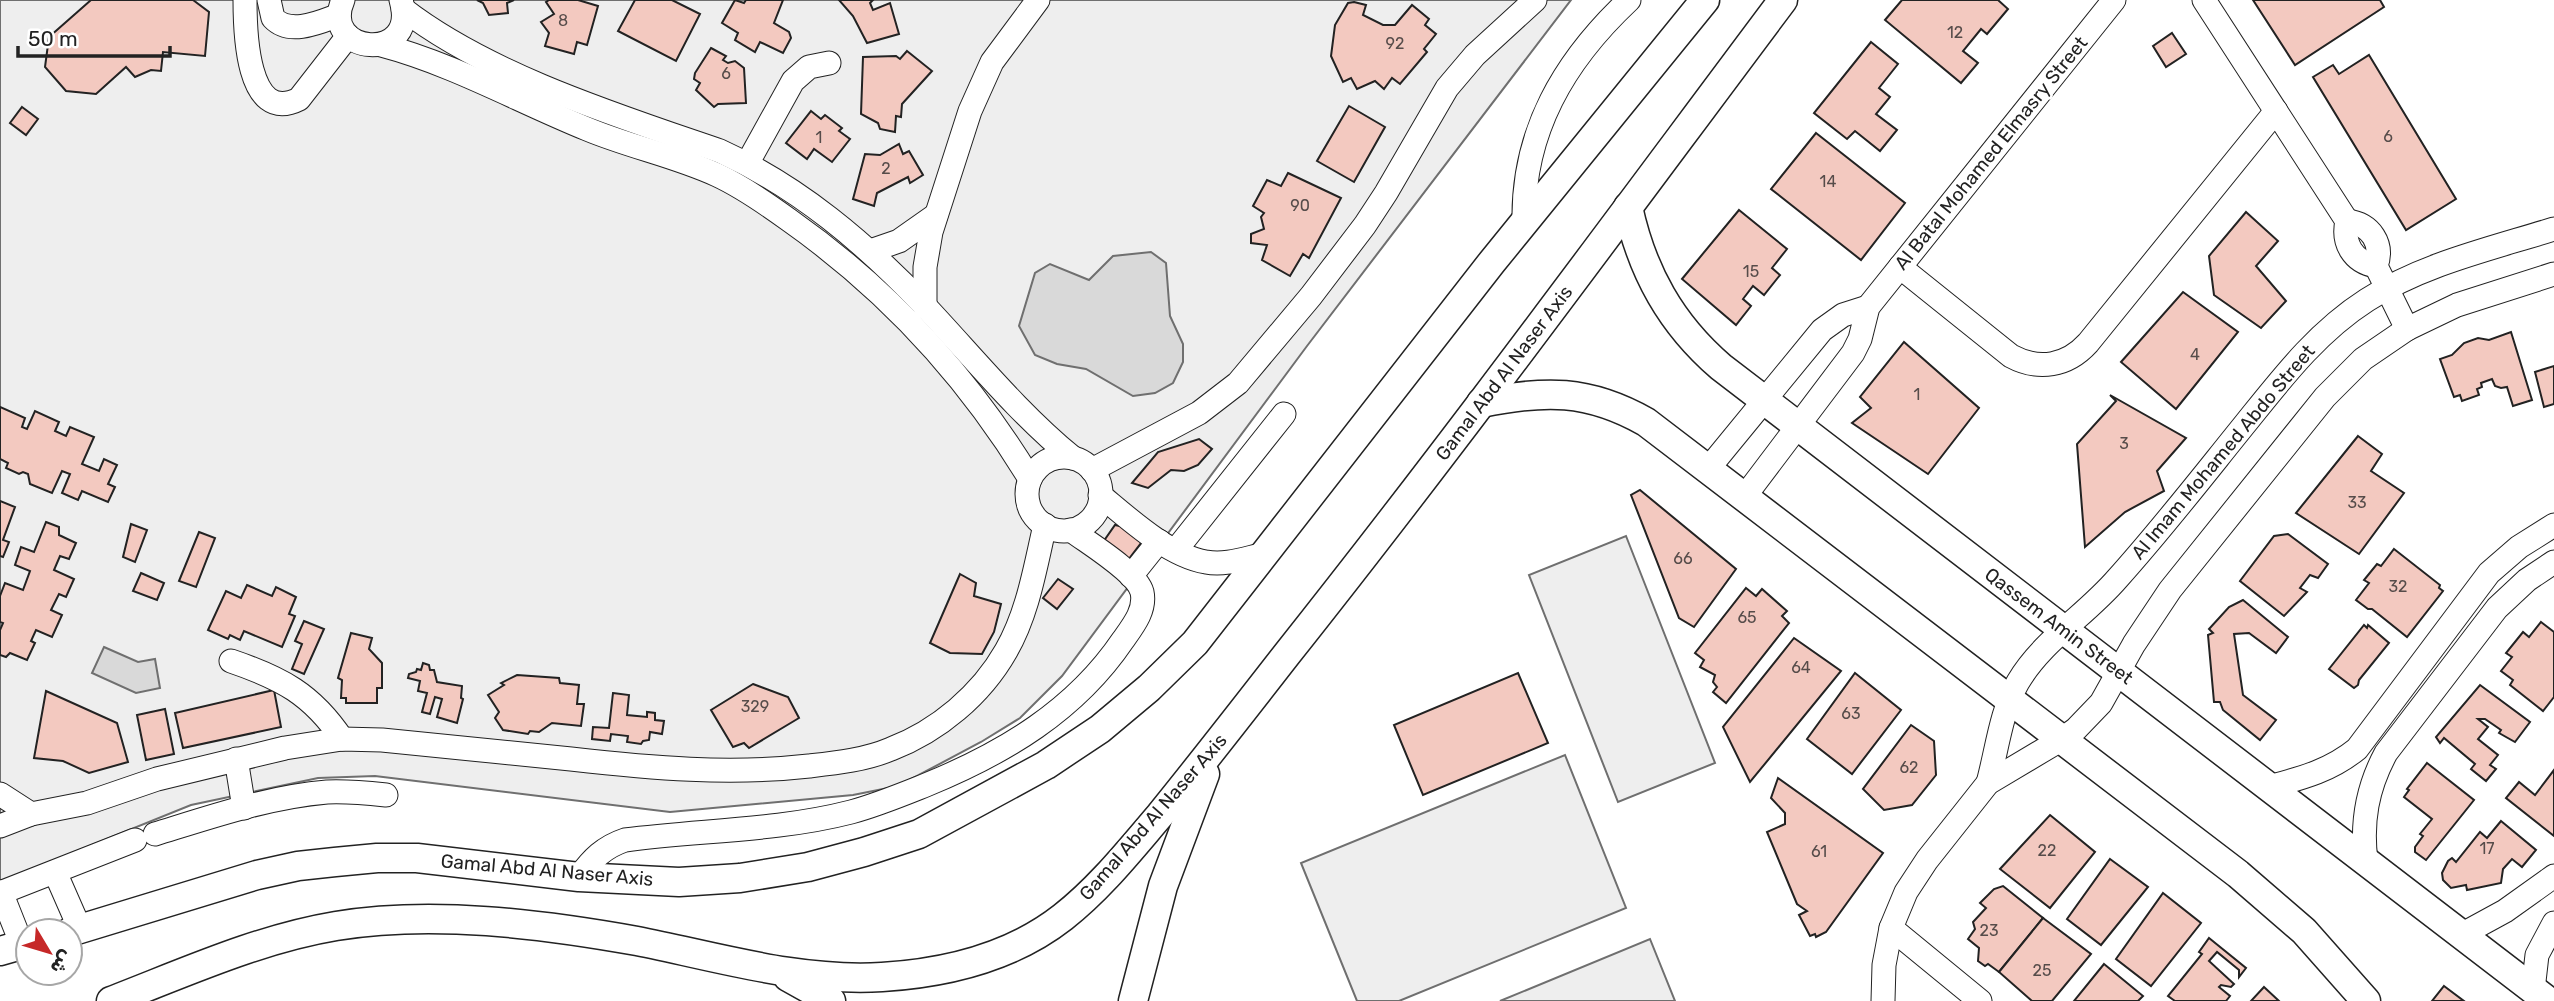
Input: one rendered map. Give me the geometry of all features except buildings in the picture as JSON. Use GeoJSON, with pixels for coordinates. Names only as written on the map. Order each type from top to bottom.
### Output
{"type":"FeatureCollection","features":[{"type":"Feature","properties":{"kind":"main road","name":"Gamal Abd Al Naser Axis"},"geometry":{"type":"LineString","coordinates":[[84,927],[257,875],[298,866],[377,858],[417,858],[579,877],[678,883],[740,878],[807,867],[919,834],[1046,765],[1100,729],[1149,688],[1195,643],[1524,223],[1705,0]]}},
{"type":"Feature","properties":{"kind":"main road","name":"Gamal Abd Al Naser Axis"},"geometry":{"type":"LineString","coordinates":[[111,1001],[268,944],[333,927],[410,920],[467,920],[582,933],[779,972],[867,977],[920,972],[972,962],[1034,936],[1059,920],[1092,892],[1145,833],[1217,744],[1398,514],[1783,0]]}},
{"type":"Feature","properties":{"kind":"main road","name":"Qassem Amin Street"},"geometry":{"type":"LineString","coordinates":[[1628,207],[1640,253],[1649,275],[1673,316],[1704,352],[2540,995]]}},
{"type":"Feature","properties":{"kind":"main road"},"geometry":{"type":"LineString","coordinates":[[1481,403],[1533,394],[1573,394],[1620,408],[1646,422],[2272,902],[2334,962],[2366,1001]]}},
{"type":"Feature","properties":{"kind":"main road"},"geometry":{"type":"LineString","coordinates":[[1133,1001],[1163,886],[1217,744]]}},
{"type":"Feature","properties":{"kind":"main road"},"geometry":{"type":"LineString","coordinates":[[779,972],[831,1001]]}},
{"type":"Feature","properties":{"kind":"street"},"geometry":{"type":"LineString","coordinates":[[245,0],[245,33],[251,69],[270,99],[285,103],[292,102],[305,93],[343,17]]}},
{"type":"Feature","properties":{"kind":"street"},"geometry":{"type":"LineString","coordinates":[[269,0],[272,18],[281,25]]}},
{"type":"Feature","properties":{"kind":"street"},"geometry":{"type":"LineString","coordinates":[[925,307],[927,250],[979,86],[992,62],[1038,0]]}},
{"type":"Feature","properties":{"kind":"street"},"geometry":{"type":"LineString","coordinates":[[402,4],[457,45],[543,86],[747,163],[815,208],[870,251],[1027,418],[1082,464],[1100,486],[1098,508],[1092,518],[1082,526],[1062,531],[1045,525],[1030,510],[1027,489],[1038,468],[1048,461],[1060,458],[1082,464],[1191,418],[1238,383],[1311,296],[1365,225],[1447,88],[1475,55],[1535,0]]}},
{"type":"Feature","properties":{"kind":"street"},"geometry":{"type":"LineString","coordinates":[[1524,223],[1524,188],[1530,153],[1550,104],[1589,42],[1629,0]]}},
{"type":"Feature","properties":{"kind":"street","name":"Al Batal Mohamed Elmasry Street"},"geometry":{"type":"LineString","coordinates":[[1745,496],[1843,366],[1860,339],[1867,307],[2113,0]]}},
{"type":"Feature","properties":{"kind":"street"},"geometry":{"type":"LineString","coordinates":[[2204,0],[2347,221],[2345,236],[2354,255],[2364,263],[2376,266]]}},
{"type":"Feature","properties":{"kind":"street"},"geometry":{"type":"LineString","coordinates":[[381,45],[391,40],[399,31],[403,20],[402,4]]}},
{"type":"Feature","properties":{"kind":"street"},"geometry":{"type":"LineString","coordinates":[[245,33],[343,17]]}},
{"type":"Feature","properties":{"kind":"street"},"geometry":{"type":"LineString","coordinates":[[343,17],[363,45],[381,45],[433,61],[589,130],[711,173],[771,207],[848,265],[910,323],[959,377],[1005,438],[1030,479]]}},
{"type":"Feature","properties":{"kind":"street"},"geometry":{"type":"LineString","coordinates":[[747,163],[793,80],[809,67],[829,63]]}},
{"type":"Feature","properties":{"kind":"street"},"geometry":{"type":"LineString","coordinates":[[1900,267],[2011,356],[2031,364],[2052,365],[2062,362],[2088,343],[2276,111]]}},
{"type":"Feature","properties":{"kind":"street"},"geometry":{"type":"LineString","coordinates":[[870,251],[899,241],[936,215]]}},
{"type":"Feature","properties":{"kind":"street"},"geometry":{"type":"LineString","coordinates":[[2347,221],[2365,226],[2373,235],[2379,254],[2376,266],[2407,329]]}},
{"type":"Feature","properties":{"kind":"street","name":"Al Imam Mohamed Abdo Street"},"geometry":{"type":"LineString","coordinates":[[1988,783],[2010,699],[2027,668],[2135,559],[2308,348],[2345,315],[2387,288],[2437,265],[2554,229]]}},
{"type":"Feature","properties":{"kind":"street"},"geometry":{"type":"LineString","coordinates":[[1883,1001],[1884,965],[1891,928],[1916,876],[1988,783],[2062,739],[2095,710],[2170,590],[2325,397],[2363,359],[2407,329],[2456,305],[2554,274]]}},
{"type":"Feature","properties":{"kind":"street","name":"Al Batal Mohamed Elmasry Street"},"geometry":{"type":"LineString","coordinates":[[1709,469],[1813,339],[1843,315],[1867,307]]}},
{"type":"Feature","properties":{"kind":"street"},"geometry":{"type":"LineString","coordinates":[[1131,576],[1167,546],[1284,414]]}},
{"type":"Feature","properties":{"kind":"street"},"geometry":{"type":"LineString","coordinates":[[1100,495],[1167,546],[1205,562],[1224,563],[1265,554]]}},
{"type":"Feature","properties":{"kind":"street"},"geometry":{"type":"LineString","coordinates":[[0,826],[31,814],[87,803],[157,779],[236,759],[342,739],[382,740],[634,766],[725,772],[769,771],[835,763],[890,750],[919,737],[948,718],[988,677],[1006,652],[1028,597],[1045,525]]}},
{"type":"Feature","properties":{"kind":"street"},"geometry":{"type":"LineString","coordinates":[[2269,787],[2314,775],[2337,764],[2357,749],[2483,580],[2519,547],[2554,526]]}},
{"type":"Feature","properties":{"kind":"street"},"geometry":{"type":"LineString","coordinates":[[579,877],[596,855],[625,840],[781,825],[850,812],[905,793],[993,754],[1029,734],[1051,718],[1106,664],[1141,609],[1141,589],[1131,576],[1071,530]]}},
{"type":"Feature","properties":{"kind":"street"},"geometry":{"type":"LineString","coordinates":[[2366,861],[2366,806],[2377,770],[2386,753],[2497,608],[2527,580],[2554,562]]}},
{"type":"Feature","properties":{"kind":"street"},"geometry":{"type":"LineString","coordinates":[[231,661],[296,688],[321,711],[342,739]]}},
{"type":"Feature","properties":{"kind":"street"},"geometry":{"type":"LineString","coordinates":[[236,759],[244,807]]}},
{"type":"Feature","properties":{"kind":"street"},"geometry":{"type":"LineString","coordinates":[[14,937],[1,892],[145,837],[244,807],[327,792],[386,795]]}},
{"type":"Feature","properties":{"kind":"street"},"geometry":{"type":"LineString","coordinates":[[0,794],[31,814]]}},
{"type":"Feature","properties":{"kind":"street"},"geometry":{"type":"LineString","coordinates":[[55,872],[71,917]]}},
{"type":"Feature","properties":{"kind":"street"},"geometry":{"type":"LineString","coordinates":[[2461,934],[2551,883]]}},
{"type":"Feature","properties":{"kind":"street"},"geometry":{"type":"LineString","coordinates":[[2540,995],[2537,955],[2554,923]]}},
{"type":"Feature","properties":{"kind":"street"},"geometry":{"type":"LineString","coordinates":[[1891,928],[1980,1001]]}},
{"type":"Feature","properties":{"kind":"shaded area"},"geometry":{"type":"Polygon","coordinates":[[[0,0],[1571,0],[1307,346],[1062,676],[1020,718],[981,742],[898,786],[853,795],[670,812],[375,776],[318,778],[191,805],[0,882],[0,0]]]}},
{"type":"Feature","properties":{"kind":"shaded area"},"geometry":{"type":"Polygon","coordinates":[[[1151,252],[1166,263],[1170,316],[1183,344],[1183,362],[1173,383],[1155,393],[1133,396],[1086,369],[1057,364],[1035,355],[1019,326],[1035,273],[1050,264],[1089,280],[1113,256],[1151,252]]]}},
{"type":"Feature","properties":{"kind":"shaded area"},"geometry":{"type":"Polygon","coordinates":[[[1626,536],[1715,763],[1618,802],[1529,575],[1626,536]]]}},
{"type":"Feature","properties":{"kind":"shaded area"},"geometry":{"type":"Polygon","coordinates":[[[104,647],[138,662],[155,659],[160,688],[136,693],[92,673],[104,647]]]}},
{"type":"Feature","properties":{"kind":"shaded area"},"geometry":{"type":"Polygon","coordinates":[[[1565,755],[1626,908],[1399,1001],[1357,1001],[1301,863],[1565,755]]]}},
{"type":"Feature","properties":{"kind":"shaded area"},"geometry":{"type":"Polygon","coordinates":[[[1650,939],[1675,1001],[1500,1001],[1650,939]]]}}]}
